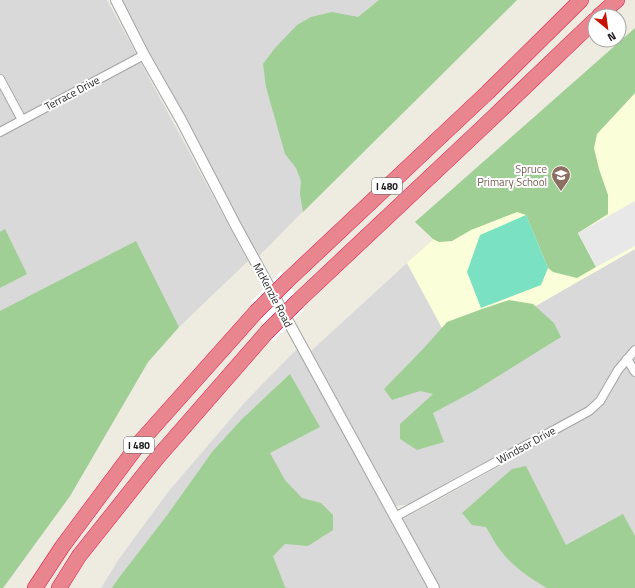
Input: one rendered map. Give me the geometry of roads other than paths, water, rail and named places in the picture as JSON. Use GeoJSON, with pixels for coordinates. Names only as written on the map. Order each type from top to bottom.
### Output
{"type":"FeatureCollection","features":[{"type":"Feature","properties":{"kind":"highway","name":"I 480"},"geometry":{"type":"LineString","coordinates":[[35,588],[62,547],[141,442],[256,312],[488,92],[581,0]]}},
{"type":"Feature","properties":{"kind":"highway"},"geometry":{"type":"LineString","coordinates":[[608,8],[617,0]]}},
{"type":"Feature","properties":{"kind":"highway","name":"I 480"},"geometry":{"type":"LineString","coordinates":[[59,588],[79,556],[157,458],[267,332],[587,28]]}},
{"type":"Feature","properties":{"kind":"street","name":"McKenzie Road"},"geometry":{"type":"LineString","coordinates":[[116,0],[144,55],[181,120],[296,337],[434,588]]}},
{"type":"Feature","properties":{"kind":"street","name":"Terrace Drive"},"geometry":{"type":"LineString","coordinates":[[0,132],[144,55]]}},
{"type":"Feature","properties":{"kind":"street"},"geometry":{"type":"LineString","coordinates":[[0,79],[22,120]]}},
{"type":"Feature","properties":{"kind":"street","name":"Windsor Drive"},"geometry":{"type":"LineString","coordinates":[[395,517],[589,411],[600,401],[618,370],[635,350]]}},
{"type":"Feature","properties":{"kind":"street"},"geometry":{"type":"LineString","coordinates":[[627,359],[635,372]]}},
{"type":"Feature","properties":{"kind":"place","name":"Spruce Primary School"},"geometry":{"type":"Point","coordinates":[561,192]}}]}
